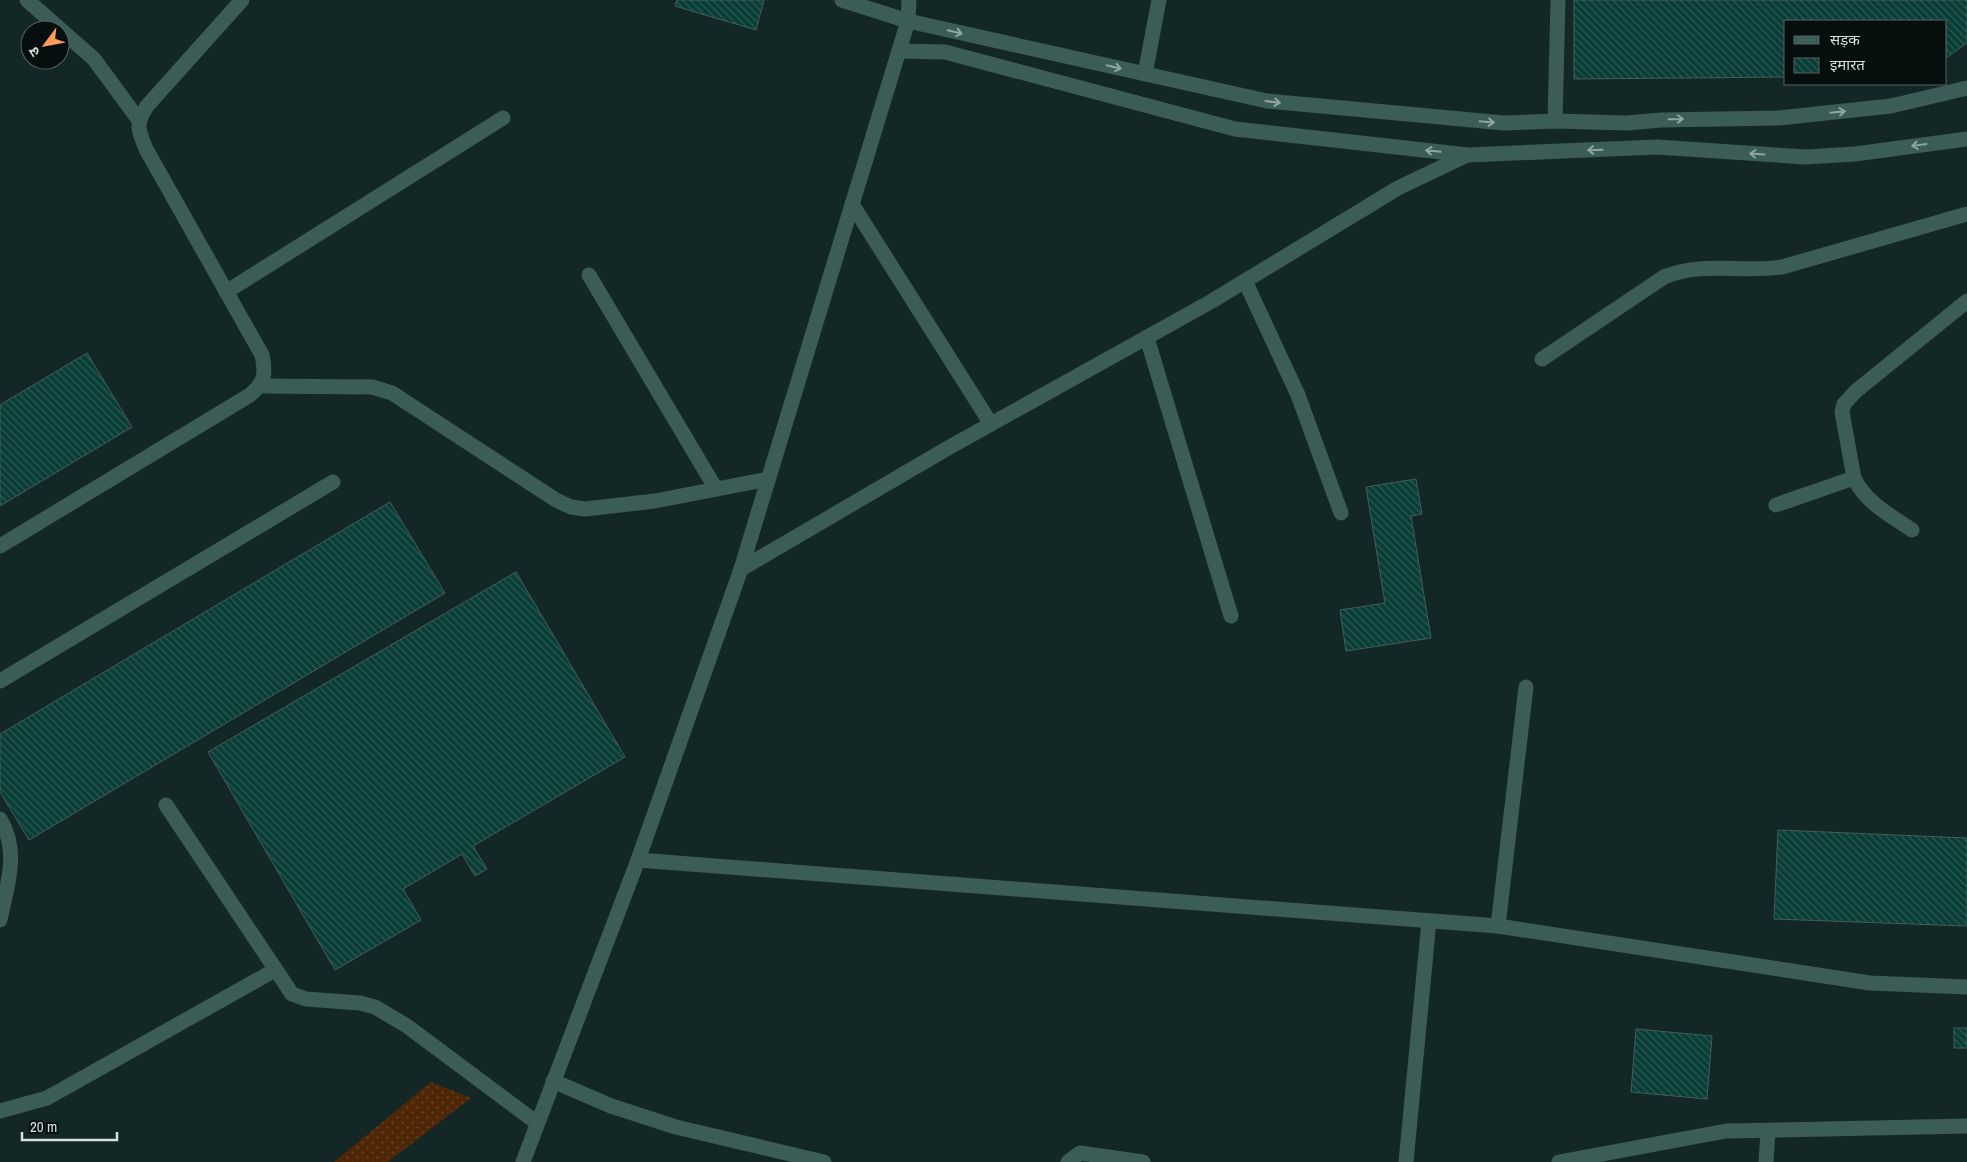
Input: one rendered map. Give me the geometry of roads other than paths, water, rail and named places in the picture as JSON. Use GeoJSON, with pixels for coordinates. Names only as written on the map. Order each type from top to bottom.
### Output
{"type":"FeatureCollection","features":[{"type":"Feature","properties":{"kind":"street"},"geometry":{"type":"LineString","coordinates":[[0,546],[250,395],[259,386],[266,370],[262,355],[146,149],[139,132],[138,119],[94,59],[27,0]]}},
{"type":"Feature","properties":{"kind":"street"},"geometry":{"type":"LineString","coordinates":[[138,119],[147,106],[242,0]]}},
{"type":"Feature","properties":{"kind":"street"},"geometry":{"type":"LineString","coordinates":[[842,0],[908,21],[1267,101],[1504,123],[1554,121],[1627,123],[1660,120],[1778,118],[1891,106],[1967,88]]}},
{"type":"Feature","properties":{"kind":"street"},"geometry":{"type":"LineString","coordinates":[[523,1162],[638,860],[741,569],[908,21],[909,0]]}},
{"type":"Feature","properties":{"kind":"street"},"geometry":{"type":"LineString","coordinates":[[1145,74],[1159,0]]}},
{"type":"Feature","properties":{"kind":"street"},"geometry":{"type":"LineString","coordinates":[[1554,121],[1558,0]]}},
{"type":"Feature","properties":{"kind":"street"},"geometry":{"type":"LineString","coordinates":[[899,51],[944,52],[1235,129],[1468,155],[1657,147],[1806,157],[1855,154],[1967,139]]}},
{"type":"Feature","properties":{"kind":"street"},"geometry":{"type":"LineString","coordinates":[[226,292],[503,118]]}},
{"type":"Feature","properties":{"kind":"street"},"geometry":{"type":"LineString","coordinates":[[741,569],[990,424],[1147,338],[1398,188],[1468,155]]}},
{"type":"Feature","properties":{"kind":"street"},"geometry":{"type":"LineString","coordinates":[[852,204],[990,424]]}},
{"type":"Feature","properties":{"kind":"street"},"geometry":{"type":"LineString","coordinates":[[1542,360],[1664,277],[1678,271],[1697,268],[1767,269],[1782,267],[1967,214]]}},
{"type":"Feature","properties":{"kind":"street"},"geometry":{"type":"LineString","coordinates":[[589,274],[716,489]]}},
{"type":"Feature","properties":{"kind":"street"},"geometry":{"type":"LineString","coordinates":[[1245,281],[1298,395],[1341,513]]}},
{"type":"Feature","properties":{"kind":"street"},"geometry":{"type":"LineString","coordinates":[[1912,530],[1869,500],[1860,491],[1854,478],[1842,412],[1844,404],[1856,391],[1967,301]]}},
{"type":"Feature","properties":{"kind":"street"},"geometry":{"type":"LineString","coordinates":[[1147,338],[1230,616]]}},
{"type":"Feature","properties":{"kind":"street"},"geometry":{"type":"LineString","coordinates":[[259,386],[372,387],[392,393],[556,500],[571,507],[585,509],[655,501],[768,479]]}},
{"type":"Feature","properties":{"kind":"street"},"geometry":{"type":"LineString","coordinates":[[1776,506],[1854,478]]}},
{"type":"Feature","properties":{"kind":"street"},"geometry":{"type":"LineString","coordinates":[[0,681],[334,482]]}},
{"type":"Feature","properties":{"kind":"street"},"geometry":{"type":"LineString","coordinates":[[1498,926],[1526,687]]}},
{"type":"Feature","properties":{"kind":"street"},"geometry":{"type":"LineString","coordinates":[[166,805],[292,994],[328,1002],[360,1003],[376,1007],[407,1026],[537,1122]]}},
{"type":"Feature","properties":{"kind":"street"},"geometry":{"type":"LineString","coordinates":[[0,819],[7,830],[12,860],[0,920]]}},
{"type":"Feature","properties":{"kind":"street"},"geometry":{"type":"LineString","coordinates":[[638,860],[1498,926],[1870,982],[1967,987]]}},
{"type":"Feature","properties":{"kind":"street"},"geometry":{"type":"LineString","coordinates":[[1406,1162],[1429,921]]}},
{"type":"Feature","properties":{"kind":"street"},"geometry":{"type":"LineString","coordinates":[[0,1111],[47,1098],[275,970]]}},
{"type":"Feature","properties":{"kind":"street"},"geometry":{"type":"LineString","coordinates":[[553,1081],[611,1106],[676,1127],[824,1162]]}},
{"type":"Feature","properties":{"kind":"street"},"geometry":{"type":"LineString","coordinates":[[1560,1162],[1726,1132],[1967,1126]]}},
{"type":"Feature","properties":{"kind":"street"},"geometry":{"type":"LineString","coordinates":[[1766,1162],[1768,1131]]}},
{"type":"Feature","properties":{"kind":"street"},"geometry":{"type":"LineString","coordinates":[[1068,1162],[1080,1153],[1143,1162]]}}]}
